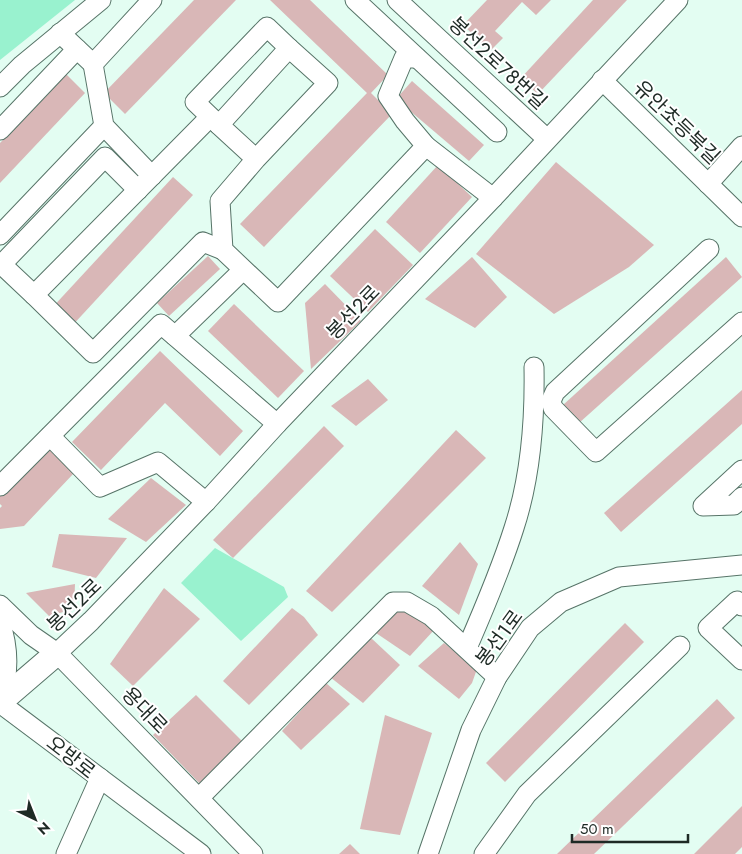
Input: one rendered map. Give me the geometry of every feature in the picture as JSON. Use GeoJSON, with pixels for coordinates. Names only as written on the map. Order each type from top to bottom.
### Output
{"type":"FeatureCollection","features":[{"type":"Feature","properties":{"kind":"main road"},"geometry":{"type":"LineString","coordinates":[[0,702],[57,653]]}},
{"type":"Feature","properties":{"kind":"street"},"geometry":{"type":"LineString","coordinates":[[0,87],[22,65],[101,0]]}},
{"type":"Feature","properties":{"kind":"street"},"geometry":{"type":"LineString","coordinates":[[93,64],[152,0]]}},
{"type":"Feature","properties":{"kind":"street"},"geometry":{"type":"LineString","coordinates":[[355,0],[497,132]]}},
{"type":"Feature","properties":{"kind":"street","name":"봉선2로78번길"},"geometry":{"type":"LineString","coordinates":[[397,0],[547,139]]}},
{"type":"Feature","properties":{"kind":"street","name":"봉선2로"},"geometry":{"type":"LineString","coordinates":[[57,653],[91,621],[206,502],[277,424],[493,198],[678,0]]}},
{"type":"Feature","properties":{"kind":"street"},"geometry":{"type":"LineString","coordinates":[[223,250],[220,201],[256,159],[328,83],[267,27],[195,102],[256,159]]}},
{"type":"Feature","properties":{"kind":"street"},"geometry":{"type":"LineString","coordinates":[[60,33],[93,64],[104,126],[152,176]]}},
{"type":"Feature","properties":{"kind":"street"},"geometry":{"type":"LineString","coordinates":[[34,295],[152,176],[214,121],[290,48]]}},
{"type":"Feature","properties":{"kind":"street"},"geometry":{"type":"LineString","coordinates":[[0,130],[77,49]]}},
{"type":"Feature","properties":{"kind":"street"},"geometry":{"type":"LineString","coordinates":[[417,58],[404,58],[388,96],[405,122],[426,146],[493,198]]}},
{"type":"Feature","properties":{"kind":"street","name":"유안초등북길"},"geometry":{"type":"LineString","coordinates":[[602,80],[742,217]]}},
{"type":"Feature","properties":{"kind":"street"},"geometry":{"type":"LineString","coordinates":[[0,235],[104,126]]}},
{"type":"Feature","properties":{"kind":"street"},"geometry":{"type":"LineString","coordinates":[[138,190],[105,157],[1,263],[93,353],[203,242],[223,250],[278,302],[426,146]]}},
{"type":"Feature","properties":{"kind":"street"},"geometry":{"type":"LineString","coordinates":[[708,184],[742,146]]}},
{"type":"Feature","properties":{"kind":"street"},"geometry":{"type":"LineString","coordinates":[[709,249],[556,392],[551,401],[553,408],[596,452],[742,322]]}},
{"type":"Feature","properties":{"kind":"street"},"geometry":{"type":"LineString","coordinates":[[0,486],[50,436],[168,330],[244,270]]}},
{"type":"Feature","properties":{"kind":"street"},"geometry":{"type":"LineString","coordinates":[[140,305],[277,424]]}},
{"type":"Feature","properties":{"kind":"street"},"geometry":{"type":"LineString","coordinates":[[466,648],[499,572],[515,526],[526,478],[532,439],[534,367]]}},
{"type":"Feature","properties":{"kind":"street"},"geometry":{"type":"LineString","coordinates":[[50,436],[100,487],[158,462],[206,502]]}},
{"type":"Feature","properties":{"kind":"street"},"geometry":{"type":"LineString","coordinates":[[742,470],[703,506],[734,504],[742,497]]}},
{"type":"Feature","properties":{"kind":"street","name":"봉선1로"},"geometry":{"type":"LineString","coordinates":[[428,854],[470,730],[497,677],[530,628],[561,602],[619,577],[742,565]]}},
{"type":"Feature","properties":{"kind":"street"},"geometry":{"type":"LineString","coordinates":[[742,606],[737,601],[708,628],[742,660]]}},
{"type":"Feature","properties":{"kind":"street"},"geometry":{"type":"LineString","coordinates":[[199,798],[393,602],[407,602],[431,616],[497,677]]}},
{"type":"Feature","properties":{"kind":"street","name":"용대로"},"geometry":{"type":"LineString","coordinates":[[0,604],[31,635],[57,653],[253,854]]}},
{"type":"Feature","properties":{"kind":"street"},"geometry":{"type":"LineString","coordinates":[[0,622],[7,650],[5,687],[0,702]]}},
{"type":"Feature","properties":{"kind":"street"},"geometry":{"type":"LineString","coordinates":[[484,854],[527,794],[680,646]]}},
{"type":"Feature","properties":{"kind":"street","name":"오방로"},"geometry":{"type":"LineString","coordinates":[[0,702],[100,778],[66,854]]}},
{"type":"Feature","properties":{"kind":"street"},"geometry":{"type":"LineString","coordinates":[[100,778],[201,854]]}},
{"type":"Feature","properties":{"kind":"green space"},"geometry":{"type":"Polygon","coordinates":[[[0,0],[75,0],[0,60],[0,0]]]}},
{"type":"Feature","properties":{"kind":"green space"},"geometry":{"type":"Polygon","coordinates":[[[215,548],[284,587],[288,597],[241,641],[181,583],[215,548]]]}},
{"type":"Feature","properties":{"kind":"building"},"geometry":{"type":"Polygon","coordinates":[[[194,0],[236,0],[125,114],[104,93],[194,0]]]}},
{"type":"Feature","properties":{"kind":"building"},"geometry":{"type":"Polygon","coordinates":[[[270,0],[310,0],[388,75],[371,93],[392,114],[264,247],[240,224],[367,93],[270,0]]]}},
{"type":"Feature","properties":{"kind":"building"},"geometry":{"type":"Polygon","coordinates":[[[487,0],[551,0],[536,15],[522,2],[495,31],[503,38],[490,51],[463,25],[487,0]]]}},
{"type":"Feature","properties":{"kind":"building"},"geometry":{"type":"Polygon","coordinates":[[[593,0],[627,0],[538,94],[520,79],[593,0]]]}},
{"type":"Feature","properties":{"kind":"building"},"geometry":{"type":"Polygon","coordinates":[[[66,74],[85,93],[0,183],[0,143],[66,74]]]}},
{"type":"Feature","properties":{"kind":"building"},"geometry":{"type":"Polygon","coordinates":[[[412,81],[484,145],[469,161],[396,99],[412,81]]]}},
{"type":"Feature","properties":{"kind":"building"},"geometry":{"type":"Polygon","coordinates":[[[556,162],[654,245],[629,267],[554,314],[476,254],[556,162]]]}},
{"type":"Feature","properties":{"kind":"building"},"geometry":{"type":"Polygon","coordinates":[[[438,165],[472,197],[420,253],[386,222],[438,165]]]}},
{"type":"Feature","properties":{"kind":"building"},"geometry":{"type":"Polygon","coordinates":[[[173,177],[193,195],[70,328],[50,310],[173,177]]]}},
{"type":"Feature","properties":{"kind":"building"},"geometry":{"type":"Polygon","coordinates":[[[375,229],[413,265],[368,312],[330,276],[375,229]]]}},
{"type":"Feature","properties":{"kind":"building"},"geometry":{"type":"Polygon","coordinates":[[[208,256],[220,269],[169,316],[157,303],[208,256]]]}},
{"type":"Feature","properties":{"kind":"building"},"geometry":{"type":"Polygon","coordinates":[[[472,257],[507,297],[475,328],[425,299],[472,257]]]}},
{"type":"Feature","properties":{"kind":"building"},"geometry":{"type":"Polygon","coordinates":[[[726,257],[742,277],[579,423],[563,405],[726,257]]]}},
{"type":"Feature","properties":{"kind":"building"},"geometry":{"type":"Polygon","coordinates":[[[325,284],[361,321],[311,369],[305,303],[325,284]]]}},
{"type":"Feature","properties":{"kind":"building"},"geometry":{"type":"Polygon","coordinates":[[[234,304],[304,371],[278,398],[208,331],[234,304]]]}},
{"type":"Feature","properties":{"kind":"building"},"geometry":{"type":"Polygon","coordinates":[[[160,351],[243,431],[220,456],[165,403],[101,470],[72,442],[160,351]]]}},
{"type":"Feature","properties":{"kind":"building"},"geometry":{"type":"Polygon","coordinates":[[[368,379],[388,400],[356,426],[331,406],[368,379]]]}},
{"type":"Feature","properties":{"kind":"building"},"geometry":{"type":"Polygon","coordinates":[[[742,390],[742,424],[621,532],[604,513],[742,390]]]}},
{"type":"Feature","properties":{"kind":"building"},"geometry":{"type":"Polygon","coordinates":[[[324,426],[344,446],[233,558],[213,540],[324,426]]]}},
{"type":"Feature","properties":{"kind":"building"},"geometry":{"type":"Polygon","coordinates":[[[456,430],[486,458],[332,612],[306,591],[456,430]]]}},
{"type":"Feature","properties":{"kind":"building"},"geometry":{"type":"Polygon","coordinates":[[[47,447],[74,473],[24,526],[0,529],[0,508],[2,506],[0,504],[0,496],[47,447]]]}},
{"type":"Feature","properties":{"kind":"building"},"geometry":{"type":"Polygon","coordinates":[[[151,478],[186,505],[146,542],[108,519],[151,478]]]}},
{"type":"Feature","properties":{"kind":"building"},"geometry":{"type":"Polygon","coordinates":[[[59,534],[127,538],[96,578],[52,567],[59,534]]]}},
{"type":"Feature","properties":{"kind":"building"},"geometry":{"type":"Polygon","coordinates":[[[460,542],[478,564],[459,615],[422,586],[460,542]]]}},
{"type":"Feature","properties":{"kind":"building"},"geometry":{"type":"Polygon","coordinates":[[[75,584],[74,609],[49,616],[26,593],[75,584]]]}},
{"type":"Feature","properties":{"kind":"building"},"geometry":{"type":"Polygon","coordinates":[[[164,588],[200,619],[133,686],[110,664],[164,588]]]}},
{"type":"Feature","properties":{"kind":"building"},"geometry":{"type":"Polygon","coordinates":[[[407,602],[435,629],[410,656],[376,633],[407,602]]]}},
{"type":"Feature","properties":{"kind":"building"},"geometry":{"type":"Polygon","coordinates":[[[292,608],[304,617],[318,635],[249,705],[223,681],[292,608]]]}},
{"type":"Feature","properties":{"kind":"building"},"geometry":{"type":"Polygon","coordinates":[[[625,623],[644,642],[505,782],[486,763],[625,623]]]}},
{"type":"Feature","properties":{"kind":"building"},"geometry":{"type":"Polygon","coordinates":[[[370,637],[400,665],[363,703],[330,677],[370,637]]]}},
{"type":"Feature","properties":{"kind":"building"},"geometry":{"type":"Polygon","coordinates":[[[444,643],[477,669],[472,683],[459,699],[418,666],[444,643]]]}},
{"type":"Feature","properties":{"kind":"building"},"geometry":{"type":"Polygon","coordinates":[[[326,683],[350,704],[301,750],[282,731],[326,683]]]}},
{"type":"Feature","properties":{"kind":"building"},"geometry":{"type":"Polygon","coordinates":[[[196,695],[245,744],[203,787],[153,735],[196,695]]]}},
{"type":"Feature","properties":{"kind":"building"},"geometry":{"type":"Polygon","coordinates":[[[717,699],[735,718],[594,854],[557,854],[717,699]]]}},
{"type":"Feature","properties":{"kind":"building"},"geometry":{"type":"Polygon","coordinates":[[[385,715],[432,733],[400,835],[360,829],[385,715]]]}},
{"type":"Feature","properties":{"kind":"building"},"geometry":{"type":"Polygon","coordinates":[[[742,806],[742,847],[735,854],[694,854],[742,806]]]}},
{"type":"Feature","properties":{"kind":"building"},"geometry":{"type":"Polygon","coordinates":[[[350,844],[360,854],[339,854],[350,844]]]}}]}
